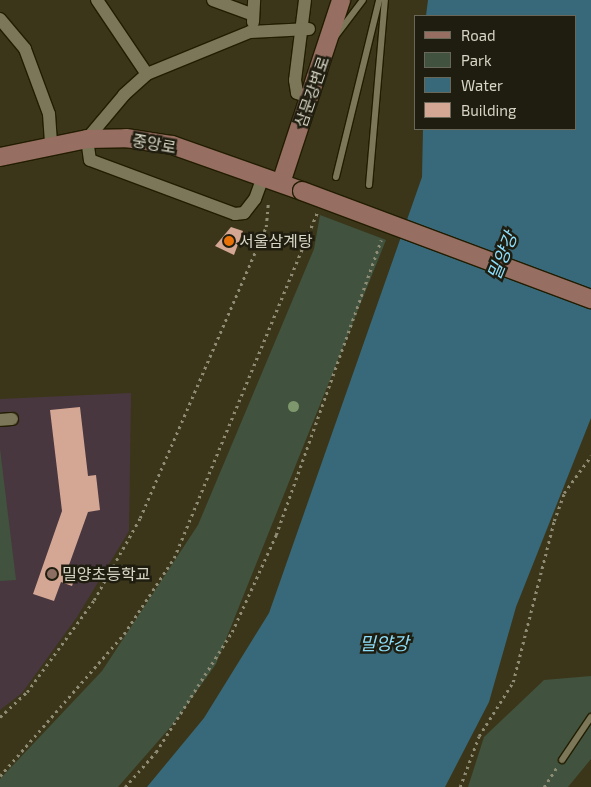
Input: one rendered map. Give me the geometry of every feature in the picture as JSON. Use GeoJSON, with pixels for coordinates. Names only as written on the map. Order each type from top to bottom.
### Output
{"type":"FeatureCollection","features":[{"type":"Feature","properties":{"kind":"main road","name":"삼문강변로"},"geometry":{"type":"LineString","coordinates":[[271,180],[310,98],[341,0]]}},
{"type":"Feature","properties":{"kind":"main road","name":"중앙로"},"geometry":{"type":"LineString","coordinates":[[0,157],[87,139],[126,138],[172,145],[302,191],[591,299]]}},
{"type":"Feature","properties":{"kind":"street"},"geometry":{"type":"LineString","coordinates":[[97,0],[147,74]]}},
{"type":"Feature","properties":{"kind":"street"},"geometry":{"type":"LineString","coordinates":[[213,0],[251,14]]}},
{"type":"Feature","properties":{"kind":"street"},"geometry":{"type":"LineString","coordinates":[[254,0],[251,14],[254,32]]}},
{"type":"Feature","properties":{"kind":"street"},"geometry":{"type":"LineString","coordinates":[[305,0],[297,93],[310,98]]}},
{"type":"Feature","properties":{"kind":"street"},"geometry":{"type":"LineString","coordinates":[[0,19],[25,49],[49,114],[51,146]]}},
{"type":"Feature","properties":{"kind":"street"},"geometry":{"type":"LineString","coordinates":[[271,180],[244,213],[235,214],[90,160],[87,139],[124,94],[147,74],[254,32],[304,29]]}},
{"type":"Feature","properties":{"kind":"lane"},"geometry":{"type":"LineString","coordinates":[[327,48],[363,0]]}},
{"type":"Feature","properties":{"kind":"lane"},"geometry":{"type":"LineString","coordinates":[[336,177],[379,0]]}},
{"type":"Feature","properties":{"kind":"lane"},"geometry":{"type":"LineString","coordinates":[[369,186],[385,0]]}},
{"type":"Feature","properties":{"kind":"lane"},"geometry":{"type":"LineString","coordinates":[[562,760],[591,717]]}},
{"type":"Feature","properties":{"kind":"path"},"geometry":{"type":"LineString","coordinates":[[0,717],[27,692],[94,600],[140,518],[266,227],[271,180]]}},
{"type":"Feature","properties":{"kind":"path"},"geometry":{"type":"LineString","coordinates":[[0,776],[124,634],[174,558],[320,207]]}},
{"type":"Feature","properties":{"kind":"path"},"geometry":{"type":"LineString","coordinates":[[125,787],[156,752],[232,632],[276,535],[381,240]]}},
{"type":"Feature","properties":{"kind":"path"},"geometry":{"type":"LineString","coordinates":[[460,787],[480,736],[513,682],[554,521],[564,494],[591,456]]}},
{"type":"Feature","properties":{"kind":"path"},"geometry":{"type":"LineString","coordinates":[[544,787],[562,760]]}},
{"type":"Feature","properties":{"kind":"shaded area","name":"밀양초등학교"},"geometry":{"type":"Polygon","coordinates":[[[131,393],[129,531],[77,617],[22,693],[0,710],[0,399],[131,393]]]}},
{"type":"Feature","properties":{"kind":"green space"},"geometry":{"type":"Polygon","coordinates":[[[320,215],[386,240],[216,664],[174,723],[118,787],[0,787],[0,779],[102,671],[198,525],[314,249],[320,215]]]}},
{"type":"Feature","properties":{"kind":"green space"},"geometry":{"type":"Polygon","coordinates":[[[0,449],[16,580],[0,581],[0,449]]]}},
{"type":"Feature","properties":{"kind":"green space"},"geometry":{"type":"Polygon","coordinates":[[[591,676],[591,759],[568,787],[468,787],[484,737],[544,680],[591,676]]]}},
{"type":"Feature","properties":{"kind":"water","name":"밀양강"},"geometry":{"type":"Polygon","coordinates":[[[428,0],[591,0],[591,418],[516,607],[489,702],[445,787],[147,787],[204,718],[269,613],[422,177],[423,130],[576,130],[576,15],[426,15],[428,0]]]}},
{"type":"Feature","properties":{"kind":"building"},"geometry":{"type":"Polygon","coordinates":[[[231,227],[243,231],[234,255],[215,246],[231,227]]]}},
{"type":"Feature","properties":{"kind":"building"},"geometry":{"type":"Polygon","coordinates":[[[80,407],[88,476],[96,475],[100,510],[88,512],[69,565],[78,568],[72,586],[61,582],[54,601],[33,594],[62,511],[50,410],[80,407]]]}},
{"type":"Feature","properties":{"kind":"place","name":"서울삼계탕"},"geometry":{"type":"Point","coordinates":[229,241]}},
{"type":"Feature","properties":{"kind":"place","name":"밀양초등학교"},"geometry":{"type":"Point","coordinates":[52,574]}}]}
